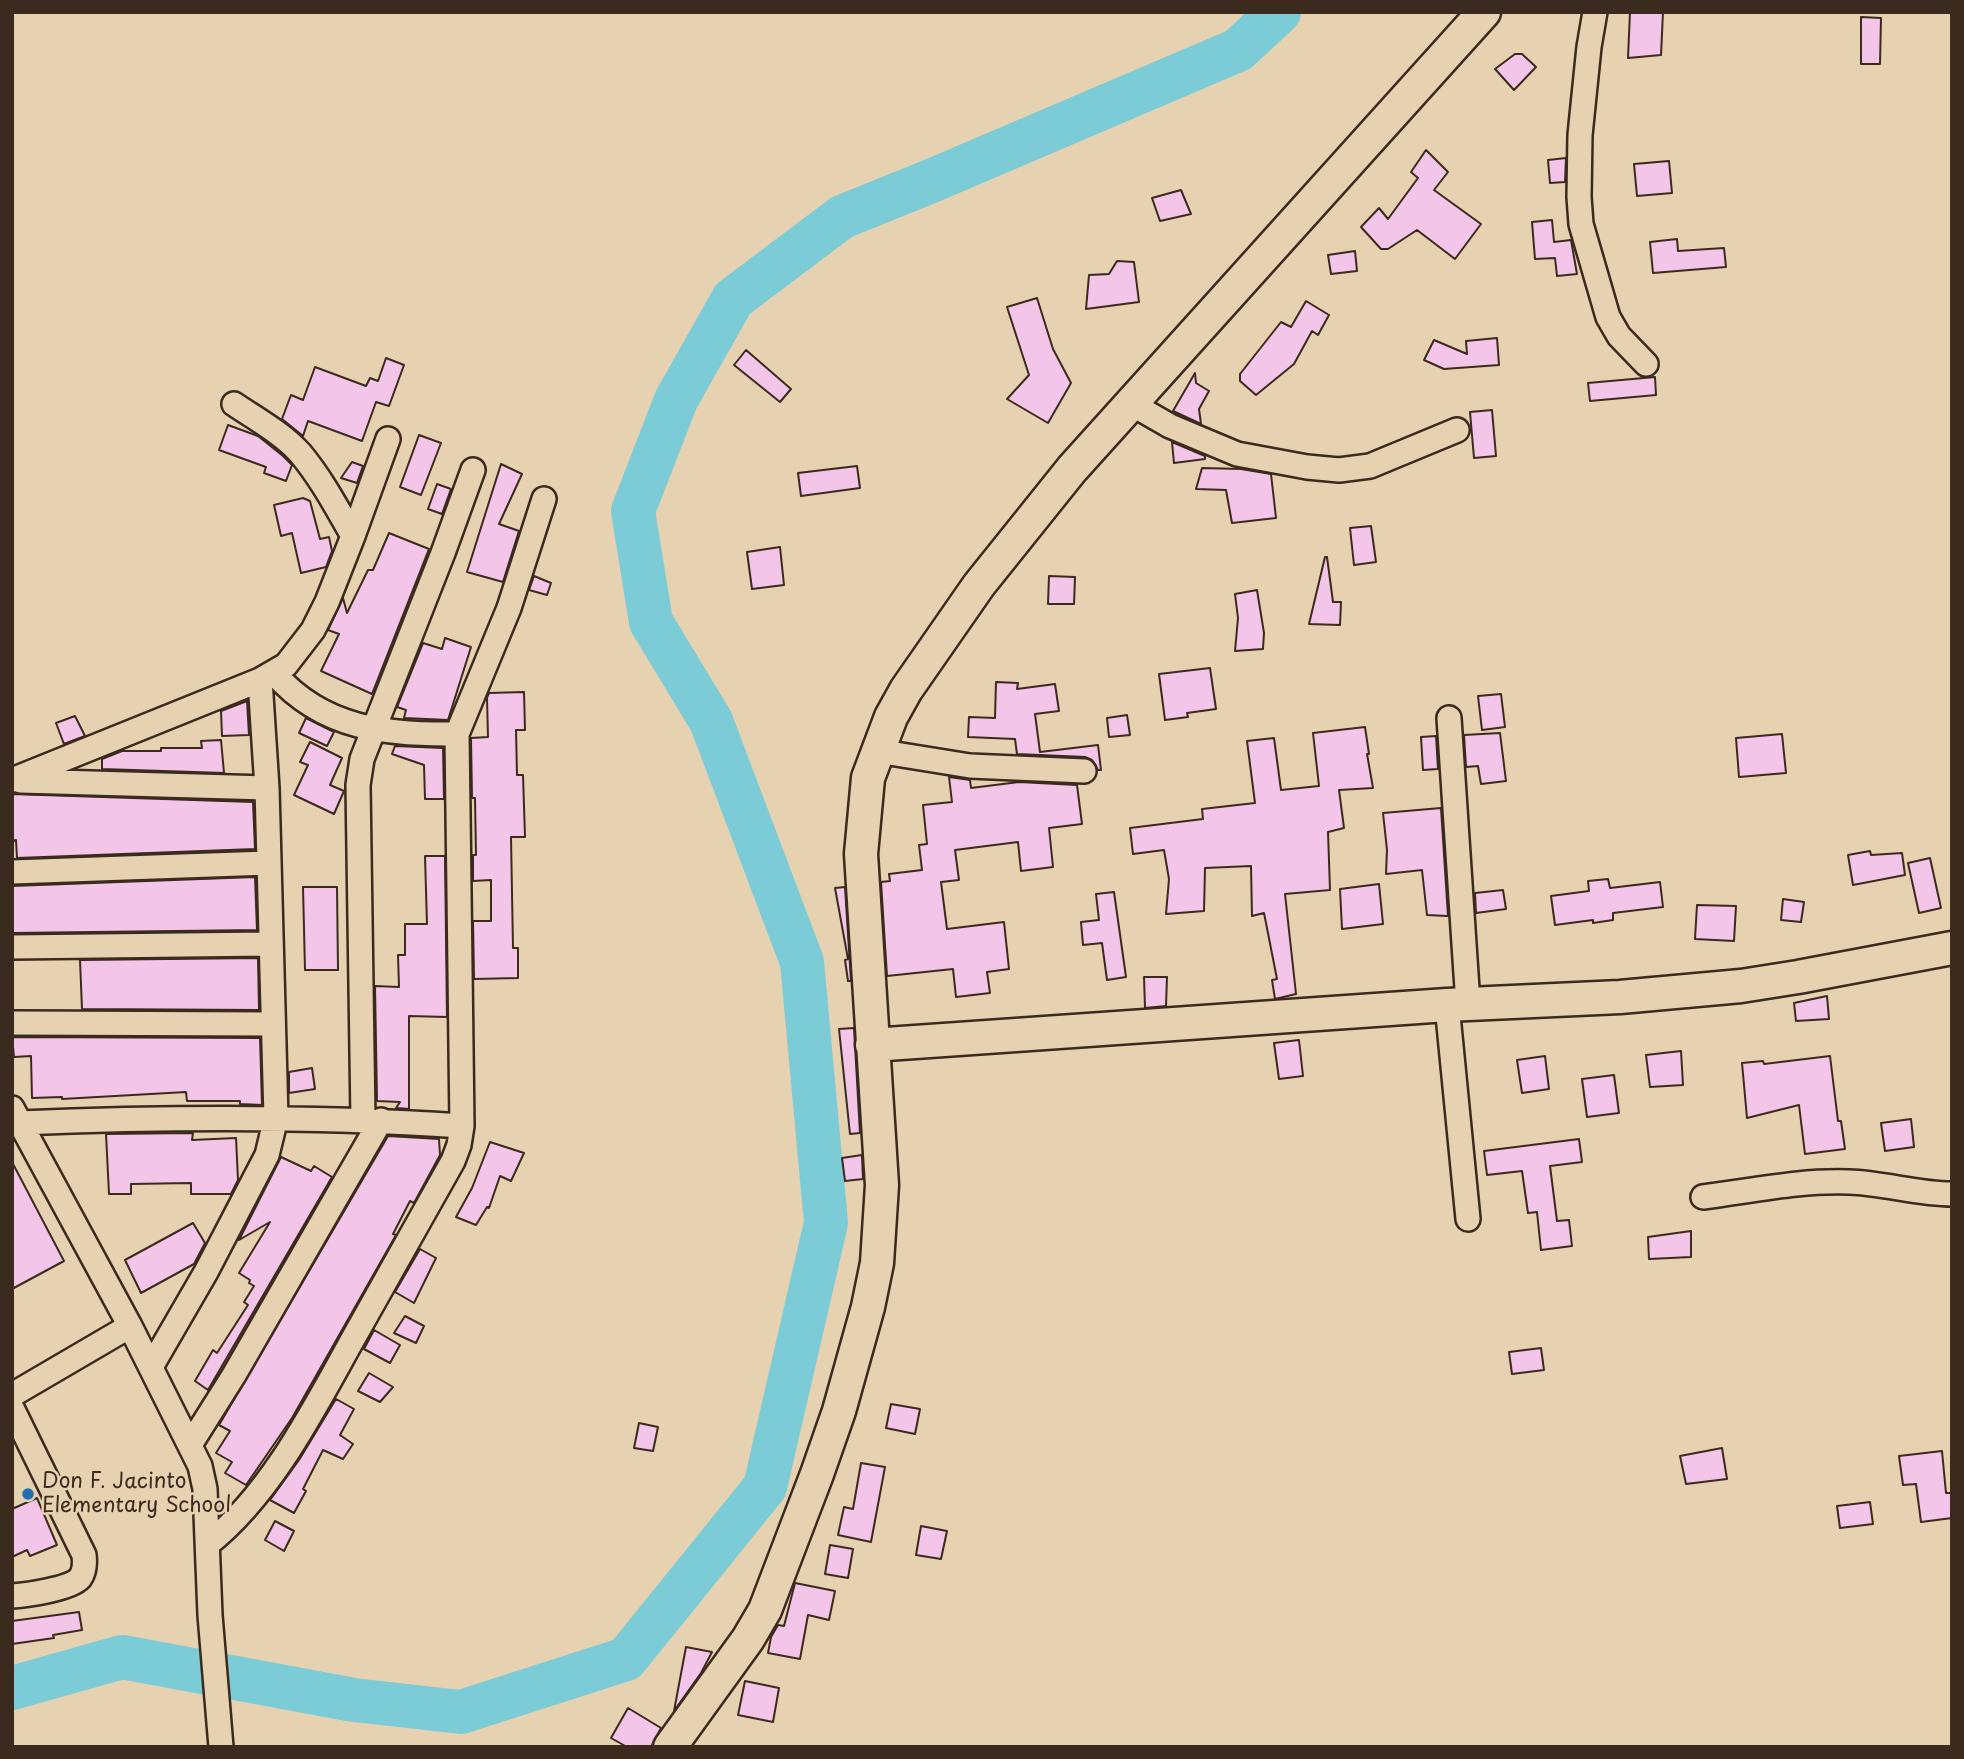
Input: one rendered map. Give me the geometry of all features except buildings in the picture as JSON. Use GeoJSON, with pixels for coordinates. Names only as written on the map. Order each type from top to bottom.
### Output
{"type":"FeatureCollection","features":[{"type":"Feature","properties":{"kind":"street"},"geometry":{"type":"LineString","coordinates":[[670,1747],[748,1639],[765,1610],[817,1474],[857,1350],[877,1264],[881,1221],[881,1147],[861,855],[869,778],[877,751],[905,690],[972,594],[1072,469],[1484,12]]}},
{"type":"Feature","properties":{"kind":"street"},"geometry":{"type":"LineString","coordinates":[[1595,12],[1588,47],[1580,135],[1581,224],[1608,317],[1619,336],[1646,364]]}},
{"type":"Feature","properties":{"kind":"street"},"geometry":{"type":"LineString","coordinates":[[1130,403],[1170,426],[1237,454],[1339,470],[1370,466],[1457,430]]}},
{"type":"Feature","properties":{"kind":"street"},"geometry":{"type":"LineString","coordinates":[[234,404],[282,437],[299,453],[329,495],[353,536]]}},
{"type":"Feature","properties":{"kind":"street"},"geometry":{"type":"LineString","coordinates":[[12,780],[267,677],[286,665],[313,630],[353,536],[388,439]]}},
{"type":"Feature","properties":{"kind":"street"},"geometry":{"type":"LineString","coordinates":[[190,1445],[234,1375],[372,1120],[358,785],[362,759],[438,566],[472,470]]}},
{"type":"Feature","properties":{"kind":"street"},"geometry":{"type":"LineString","coordinates":[[208,1544],[248,1506],[309,1417],[453,1161],[459,1145],[457,734],[509,608],[544,499]]}},
{"type":"Feature","properties":{"kind":"street"},"geometry":{"type":"LineString","coordinates":[[267,677],[320,712],[373,728],[404,733],[457,734]]}},
{"type":"Feature","properties":{"kind":"street"},"geometry":{"type":"LineString","coordinates":[[151,1367],[206,1272],[267,1155],[276,1118],[268,863],[267,677]]}},
{"type":"Feature","properties":{"kind":"street"},"geometry":{"type":"LineString","coordinates":[[1449,718],[1468,1219]]}},
{"type":"Feature","properties":{"kind":"street"},"geometry":{"type":"LineString","coordinates":[[877,751],[971,766],[1084,771]]}},
{"type":"Feature","properties":{"kind":"street"},"geometry":{"type":"LineString","coordinates":[[12,780],[267,788]]}},
{"type":"Feature","properties":{"kind":"street"},"geometry":{"type":"LineString","coordinates":[[12,872],[268,863]]}},
{"type":"Feature","properties":{"kind":"street"},"geometry":{"type":"LineString","coordinates":[[12,947],[270,944]]}},
{"type":"Feature","properties":{"kind":"street"},"geometry":{"type":"LineString","coordinates":[[872,1045],[1458,1004],[1620,997],[1741,985],[1950,955]]}},
{"type":"Feature","properties":{"kind":"street"},"geometry":{"type":"LineString","coordinates":[[12,1023],[273,1024]]}},
{"type":"Feature","properties":{"kind":"street"},"geometry":{"type":"LineString","coordinates":[[221,1747],[210,1615],[205,1489],[200,1465],[130,1326],[16,1116],[372,1120],[461,1126]]}},
{"type":"Feature","properties":{"kind":"street"},"geometry":{"type":"LineString","coordinates":[[1703,1196],[1824,1181],[1952,1194]]}},
{"type":"Feature","properties":{"kind":"street"},"geometry":{"type":"LineString","coordinates":[[12,1395],[130,1326]]}},
{"type":"Feature","properties":{"kind":"street"},"geometry":{"type":"LineString","coordinates":[[12,1408],[85,1562],[84,1571],[75,1581],[12,1597]]}},
{"type":"Feature","properties":{"kind":"waterway"},"geometry":{"type":"LineString","coordinates":[[12,1688],[122,1657],[354,1700],[461,1712],[626,1659],[765,1487],[826,1223],[802,962],[711,721],[651,622],[633,511],[676,400],[733,299],[842,217],[1238,50],[1279,12]]}},
{"type":"Feature","properties":{"kind":"place","name":"Don F. Jacinto Elementary School"},"geometry":{"type":"Point","coordinates":[28,1494]}}]}
